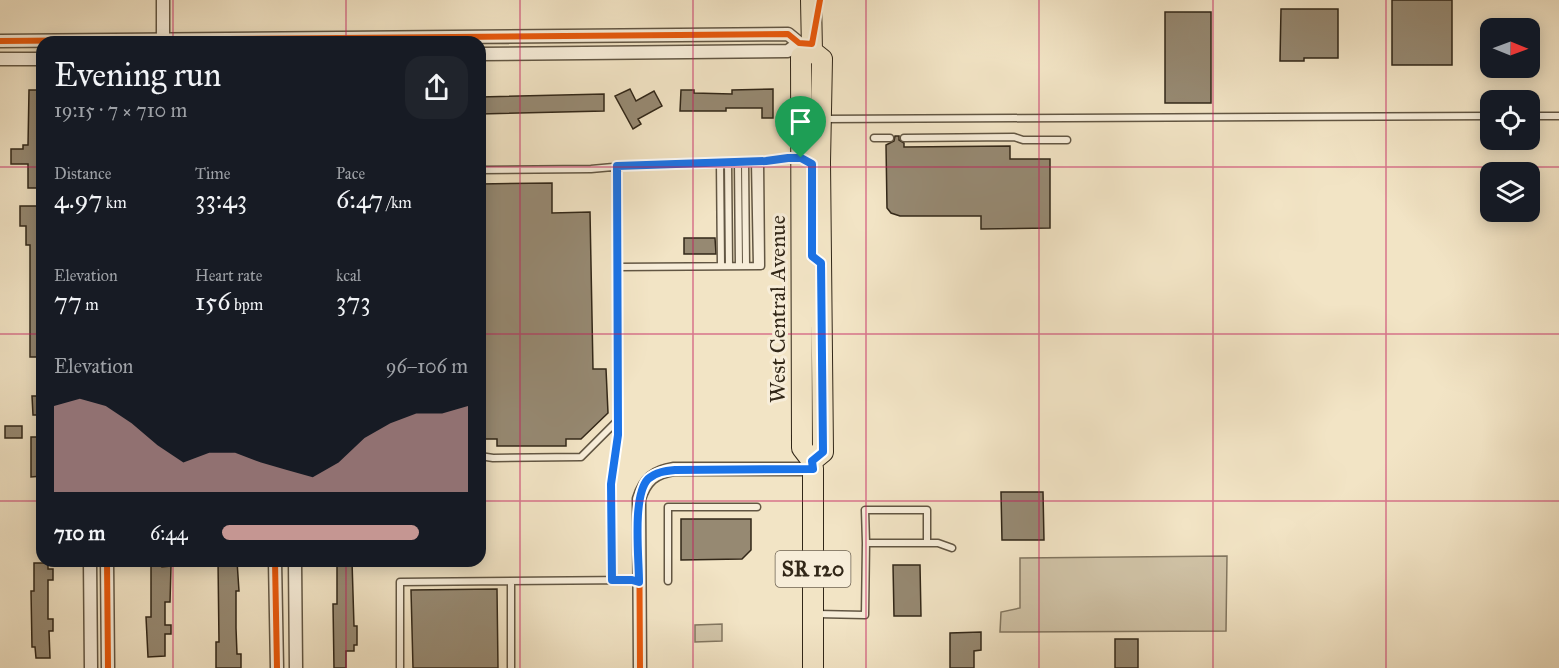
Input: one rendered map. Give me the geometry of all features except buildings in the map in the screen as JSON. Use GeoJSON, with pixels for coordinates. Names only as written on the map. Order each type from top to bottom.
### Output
{"type":"FeatureCollection","features":[{"type":"Feature","properties":{"kind":"main road","name":"West Central Avenue"},"geometry":{"type":"LineString","coordinates":[[811,0],[807,46],[801,57],[801,158],[802,448],[812,465],[813,668]]}},
{"type":"Feature","properties":{"kind":"main road","name":"West Central Avenue"},"geometry":{"type":"LineString","coordinates":[[807,46],[822,60],[823,452],[812,465]]}},
{"type":"Feature","properties":{"kind":"main road"},"geometry":{"type":"LineString","coordinates":[[801,158],[812,164],[812,256],[821,263]]}},
{"type":"Feature","properties":{"kind":"street"},"geometry":{"type":"LineString","coordinates":[[163,0],[163,36]]}},
{"type":"Feature","properties":{"kind":"street"},"geometry":{"type":"LineString","coordinates":[[486,38],[788,34],[807,46]]}},
{"type":"Feature","properties":{"kind":"street"},"geometry":{"type":"LineString","coordinates":[[0,41],[36,41]]}},
{"type":"Feature","properties":{"kind":"street"},"geometry":{"type":"LineString","coordinates":[[486,54],[788,51],[807,46]]}},
{"type":"Feature","properties":{"kind":"street"},"geometry":{"type":"LineString","coordinates":[[0,59],[36,58]]}},
{"type":"Feature","properties":{"kind":"street"},"geometry":{"type":"LineString","coordinates":[[640,668],[639,499],[647,481],[662,471],[812,465]]}},
{"type":"Feature","properties":{"kind":"street"},"geometry":{"type":"LineString","coordinates":[[90,567],[91,668]]}},
{"type":"Feature","properties":{"kind":"street"},"geometry":{"type":"LineString","coordinates":[[107,567],[108,668]]}},
{"type":"Feature","properties":{"kind":"street"},"geometry":{"type":"LineString","coordinates":[[275,567],[277,668]]}},
{"type":"Feature","properties":{"kind":"street"},"geometry":{"type":"LineString","coordinates":[[295,567],[296,668]]}},
{"type":"Feature","properties":{"kind":"lane"},"geometry":{"type":"LineString","coordinates":[[821,119],[1480,116]]}},
{"type":"Feature","properties":{"kind":"lane"},"geometry":{"type":"LineString","coordinates":[[1540,116],[1559,116]]}},
{"type":"Feature","properties":{"kind":"lane"},"geometry":{"type":"LineString","coordinates":[[904,138],[1014,137],[1023,140],[1067,140]]}},
{"type":"Feature","properties":{"kind":"lane"},"geometry":{"type":"LineString","coordinates":[[874,138],[890,138]]}},
{"type":"Feature","properties":{"kind":"lane"},"geometry":{"type":"LineString","coordinates":[[486,170],[591,169],[801,158]]}},
{"type":"Feature","properties":{"kind":"lane"},"geometry":{"type":"LineString","coordinates":[[617,267],[761,266],[758,161]]}},
{"type":"Feature","properties":{"kind":"lane"},"geometry":{"type":"LineString","coordinates":[[724,162],[725,266]]}},
{"type":"Feature","properties":{"kind":"lane"},"geometry":{"type":"LineString","coordinates":[[741,162],[742,266]]}},
{"type":"Feature","properties":{"kind":"lane"},"geometry":{"type":"LineString","coordinates":[[612,580],[611,484],[618,435],[617,166]]}},
{"type":"Feature","properties":{"kind":"lane"},"geometry":{"type":"LineString","coordinates":[[486,457],[581,457],[618,420]]}},
{"type":"Feature","properties":{"kind":"lane"},"geometry":{"type":"LineString","coordinates":[[668,581],[668,507],[758,507]]}},
{"type":"Feature","properties":{"kind":"lane"},"geometry":{"type":"LineString","coordinates":[[813,614],[865,615],[865,510],[927,510],[927,543]]}},
{"type":"Feature","properties":{"kind":"lane"},"geometry":{"type":"LineString","coordinates":[[866,543],[938,543],[952,548]]}},
{"type":"Feature","properties":{"kind":"lane"},"geometry":{"type":"LineString","coordinates":[[400,668],[399,582],[632,580],[639,582]]}},
{"type":"Feature","properties":{"kind":"lane"},"geometry":{"type":"LineString","coordinates":[[511,581],[511,668]]}},
{"type":"Feature","properties":{"kind":"shaded area"},"geometry":{"type":"Polygon","coordinates":[[[1227,556],[1226,631],[1000,632],[1001,612],[1020,608],[1020,558],[1227,556]]]}},
{"type":"Feature","properties":{"kind":"shaded area"},"geometry":{"type":"Polygon","coordinates":[[[722,624],[722,641],[695,642],[695,625],[722,624]]]}},
{"type":"Feature","properties":{"kind":"cycle path"},"geometry":{"type":"LineString","coordinates":[[486,37],[788,34],[799,43],[812,44],[820,0]]}},
{"type":"Feature","properties":{"kind":"cycle path"},"geometry":{"type":"LineString","coordinates":[[0,41],[36,41]]}},
{"type":"Feature","properties":{"kind":"cycle path"},"geometry":{"type":"LineString","coordinates":[[640,668],[639,499],[647,482],[661,472],[674,469],[813,469]]}},
{"type":"Feature","properties":{"kind":"cycle path"},"geometry":{"type":"LineString","coordinates":[[107,567],[108,668]]}},
{"type":"Feature","properties":{"kind":"cycle path"},"geometry":{"type":"LineString","coordinates":[[275,567],[277,668]]}},
{"type":"Feature","properties":{"kind":"route"},"geometry":{"type":"LineString","coordinates":[[801,158],[812,164],[812,256],[821,263],[823,452],[812,461],[813,469],[675,470],[662,471],[654,475],[647,481],[639,499],[639,582],[612,580],[611,484],[618,435],[617,166],[801,158]]}}]}
